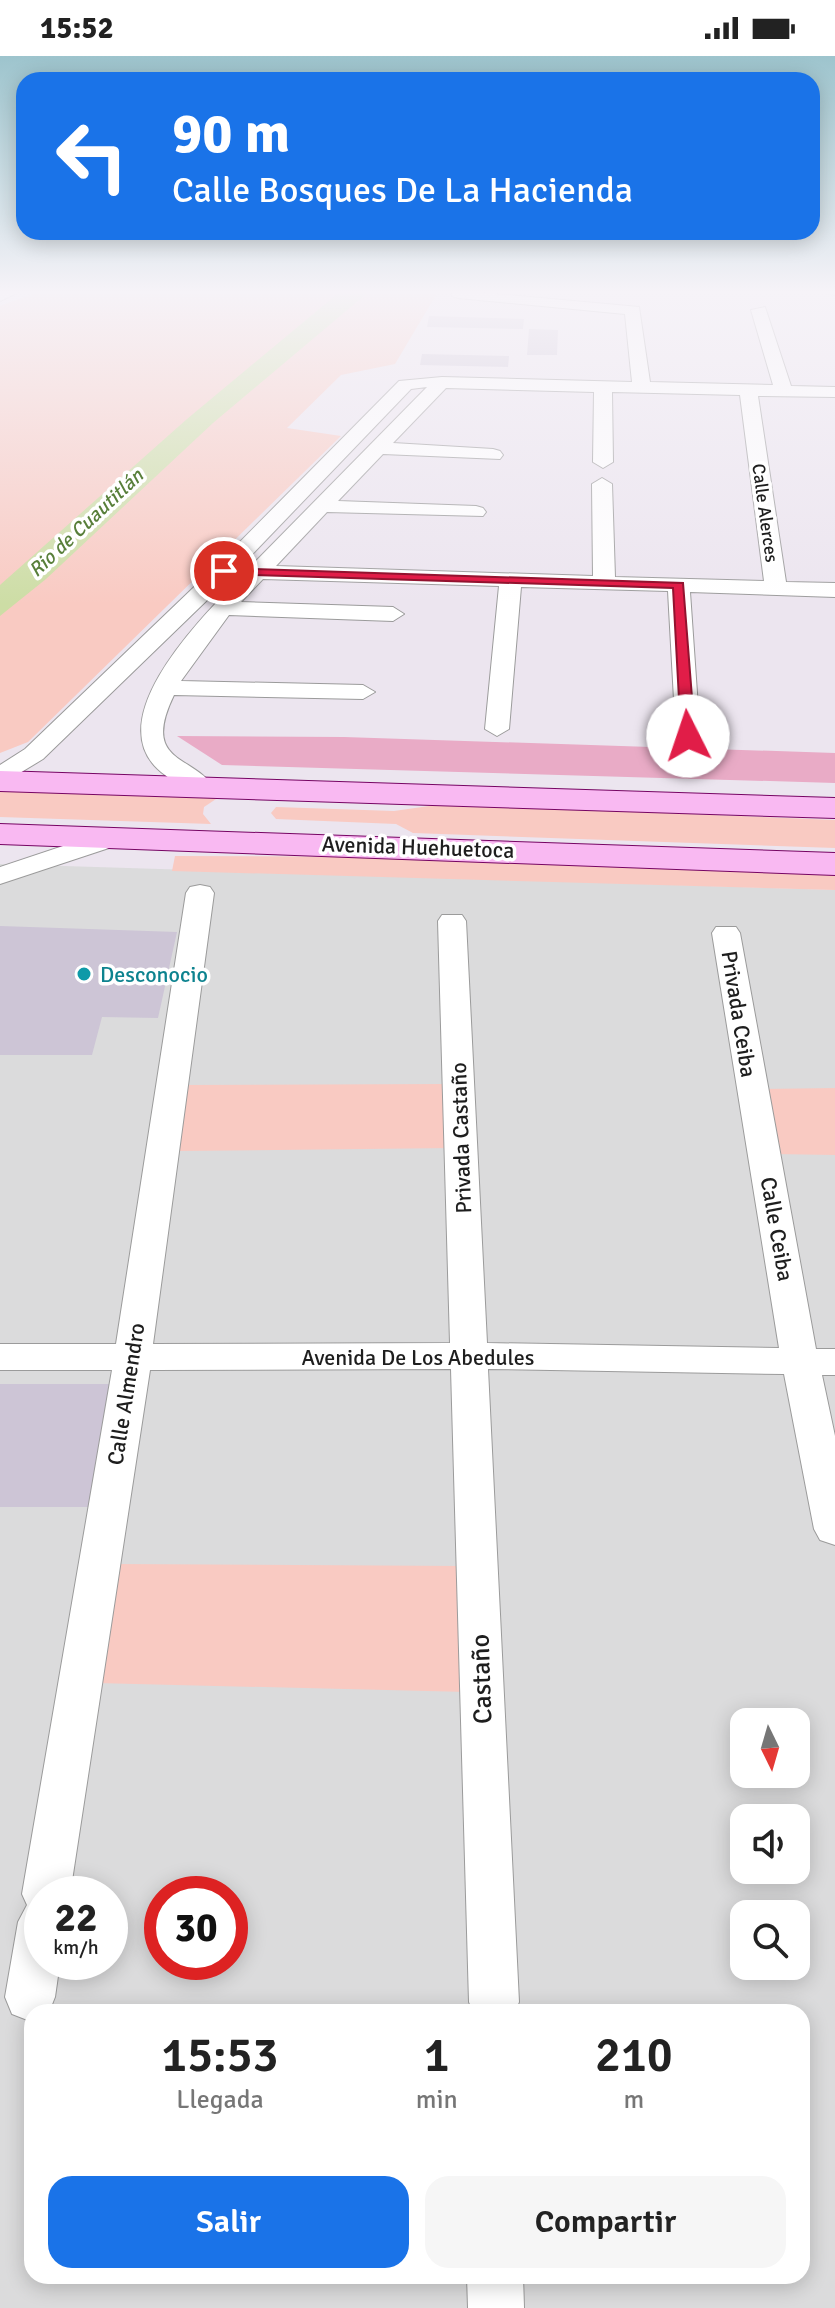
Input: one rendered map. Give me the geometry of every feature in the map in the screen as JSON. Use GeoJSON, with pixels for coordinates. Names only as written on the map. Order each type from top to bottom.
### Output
{"type":"FeatureCollection","features":[{"type":"Feature","properties":{"kind":"main road"},"geometry":{"type":"LineString","coordinates":[[0,779],[270,791],[835,808]]}},
{"type":"Feature","properties":{"kind":"main road"},"geometry":{"type":"LineString","coordinates":[[260,841],[242,825],[240,812],[250,800],[270,791]]}},
{"type":"Feature","properties":{"kind":"main road","name":"Avenida Huehuetoca"},"geometry":{"type":"LineString","coordinates":[[0,834],[835,864]]}},
{"type":"Feature","properties":{"kind":"street"},"geometry":{"type":"LineString","coordinates":[[0,779],[34,754],[224,571],[399,395]]}},
{"type":"Feature","properties":{"kind":"street"},"geometry":{"type":"LineString","coordinates":[[202,788],[160,758],[154,744],[154,716],[165,688],[191,647],[223,608],[429,395]]}},
{"type":"Feature","properties":{"kind":"street"},"geometry":{"type":"LineString","coordinates":[[603,395],[604,583]]}},
{"type":"Feature","properties":{"kind":"street","name":"Calle Alerces"},"geometry":{"type":"LineString","coordinates":[[749,395],[776,588]]}},
{"type":"Feature","properties":{"kind":"street"},"geometry":{"type":"LineString","coordinates":[[378,448],[493,455]]}},
{"type":"Feature","properties":{"kind":"street"},"geometry":{"type":"LineString","coordinates":[[321,506],[476,512]]}},
{"type":"Feature","properties":{"kind":"street"},"geometry":{"type":"LineString","coordinates":[[224,571],[835,590]]}},
{"type":"Feature","properties":{"kind":"street"},"geometry":{"type":"LineString","coordinates":[[497,729],[511,580]]}},
{"type":"Feature","properties":{"kind":"street"},"geometry":{"type":"LineString","coordinates":[[679,585],[688,736]]}},
{"type":"Feature","properties":{"kind":"street"},"geometry":{"type":"LineString","coordinates":[[223,608],[393,614]]}},
{"type":"Feature","properties":{"kind":"street"},"geometry":{"type":"LineString","coordinates":[[165,688],[363,692]]}},
{"type":"Feature","properties":{"kind":"street"},"geometry":{"type":"LineString","coordinates":[[0,876],[33,862],[114,837]]}},
{"type":"Feature","properties":{"kind":"street","name":"Calle Almendro"},"geometry":{"type":"LineString","coordinates":[[49,1876],[133,1356],[200,893]]}},
{"type":"Feature","properties":{"kind":"street","name":"Privada Castaño"},"geometry":{"type":"LineString","coordinates":[[452,921],[470,1356]]}},
{"type":"Feature","properties":{"kind":"street","name":"Privada Ceiba"},"geometry":{"type":"LineString","coordinates":[[726,933],[753,1096]]}},
{"type":"Feature","properties":{"kind":"street","name":"Calle Ceiba"},"geometry":{"type":"LineString","coordinates":[[753,1096],[818,1362],[835,1529]]}},
{"type":"Feature","properties":{"kind":"street","name":"Avenida De Los Abedules"},"geometry":{"type":"LineString","coordinates":[[0,1357],[470,1356],[818,1362]]}},
{"type":"Feature","properties":{"kind":"street","name":"Castaño"},"geometry":{"type":"LineString","coordinates":[[470,1356],[494,2002]]}},
{"type":"Feature","properties":{"kind":"street"},"geometry":{"type":"LineString","coordinates":[[30,1997],[33,1980]]}},
{"type":"Feature","properties":{"kind":"street"},"geometry":{"type":"LineString","coordinates":[[495,2284],[496,2308]]}},
{"type":"Feature","properties":{"kind":"shaded area"},"geometry":{"type":"Polygon","coordinates":[[[0,395],[321,395],[287,428],[341,436],[28,742],[0,753],[0,395]]]}},
{"type":"Feature","properties":{"kind":"shaded area"},"geometry":{"type":"Polygon","coordinates":[[[177,736],[344,737],[835,753],[835,783],[222,765],[177,736]]]}},
{"type":"Feature","properties":{"kind":"shaded area"},"geometry":{"type":"Polygon","coordinates":[[[0,789],[219,797],[204,807],[203,814],[211,824],[0,817],[0,789]]]}},
{"type":"Feature","properties":{"kind":"shaded area"},"geometry":{"type":"Polygon","coordinates":[[[443,804],[835,820],[835,848],[413,833],[396,824],[276,819],[271,813],[276,807],[394,811],[443,804]]]}},
{"type":"Feature","properties":{"kind":"shaded area"},"geometry":{"type":"Polygon","coordinates":[[[175,856],[403,857],[835,873],[835,890],[172,871],[175,856]]]}},
{"type":"Feature","properties":{"kind":"shaded area"},"geometry":{"type":"Polygon","coordinates":[[[0,864],[835,890],[835,2308],[0,2308],[0,864]]]}},
{"type":"Feature","properties":{"kind":"shaded area"},"geometry":{"type":"Polygon","coordinates":[[[446,1084],[453,1148],[177,1151],[182,1085],[446,1084]]]}},
{"type":"Feature","properties":{"kind":"shaded area"},"geometry":{"type":"Polygon","coordinates":[[[835,1088],[835,1155],[771,1154],[760,1089],[835,1088]]]}},
{"type":"Feature","properties":{"kind":"shaded area"},"geometry":{"type":"Polygon","coordinates":[[[113,1564],[464,1566],[468,1692],[95,1683],[113,1564]]]}},
{"type":"Feature","properties":{"kind":"water","name":"Rio de Cuautitlán"},"geometry":{"type":"Polygon","coordinates":[[[216,395],[246,395],[46,579],[0,616],[0,585],[216,395]]]}},
{"type":"Feature","properties":{"kind":"building","name":"Desconocio"},"geometry":{"type":"Polygon","coordinates":[[[0,926],[177,932],[158,1018],[102,1017],[92,1055],[0,1055],[0,926]]]}},
{"type":"Feature","properties":{"kind":"building"},"geometry":{"type":"Polygon","coordinates":[[[0,1384],[109,1384],[91,1507],[0,1507],[0,1384]]]}},
{"type":"Feature","properties":{"kind":"place","name":"Desconocio"},"geometry":{"type":"Point","coordinates":[84,974]}},
{"type":"Feature","properties":{"kind":"route"},"geometry":{"type":"LineString","coordinates":[[224,571],[679,585],[688,736]]}}]}
